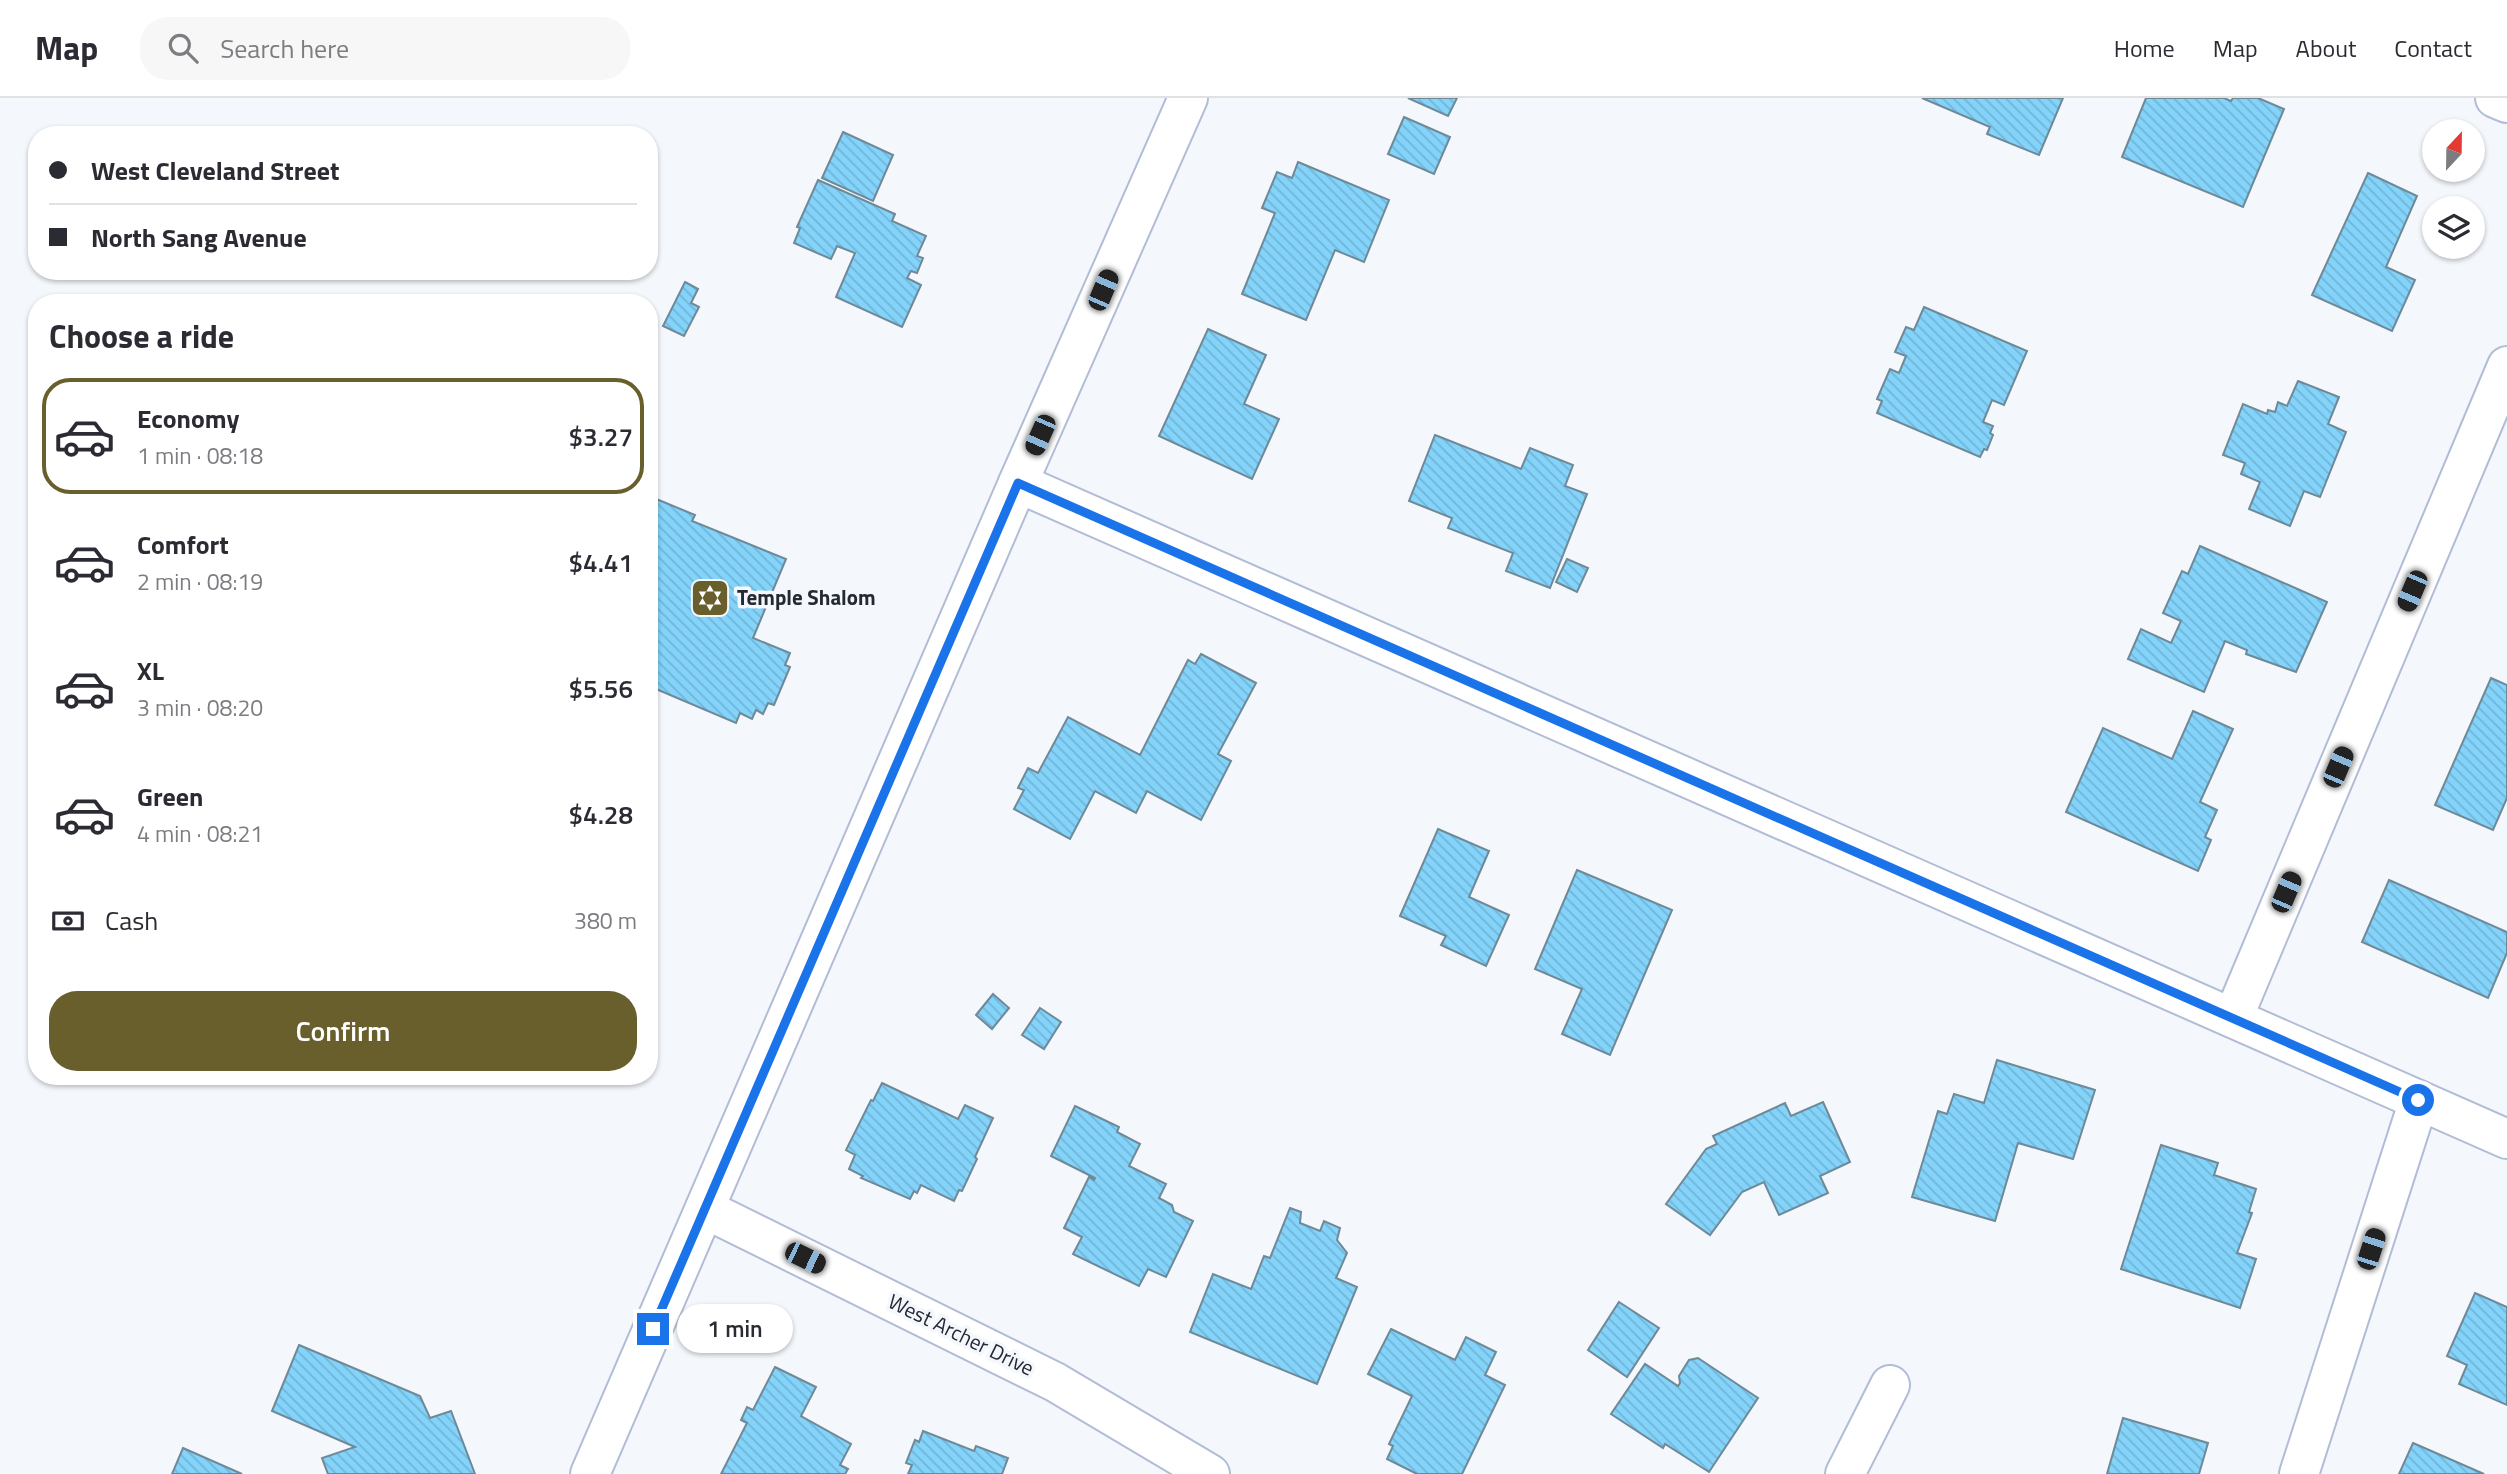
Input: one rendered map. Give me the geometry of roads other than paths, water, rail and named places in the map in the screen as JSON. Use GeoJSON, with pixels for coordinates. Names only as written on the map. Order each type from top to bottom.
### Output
{"type":"FeatureCollection","features":[{"type":"Feature","properties":{"kind":"street"},"geometry":{"type":"LineString","coordinates":[[590,1474],[1018,483],[1188,98]]}},
{"type":"Feature","properties":{"kind":"street"},"geometry":{"type":"LineString","coordinates":[[2495,98],[2507,103]]}},
{"type":"Feature","properties":{"kind":"street"},"geometry":{"type":"LineString","coordinates":[[2233,1018],[2507,366]]}},
{"type":"Feature","properties":{"kind":"street"},"geometry":{"type":"LineString","coordinates":[[1018,483],[2507,1139]]}},
{"type":"Feature","properties":{"kind":"street"},"geometry":{"type":"LineString","coordinates":[[2299,1474],[2418,1100]]}},
{"type":"Feature","properties":{"kind":"street","name":"West Archer Drive"},"geometry":{"type":"LineString","coordinates":[[705,1209],[1055,1382],[1210,1474]]}},
{"type":"Feature","properties":{"kind":"street"},"geometry":{"type":"LineString","coordinates":[[1845,1474],[1890,1385]]}},
{"type":"Feature","properties":{"kind":"place","name":"Temple Shalom"},"geometry":{"type":"Point","coordinates":[710,598]}}]}
